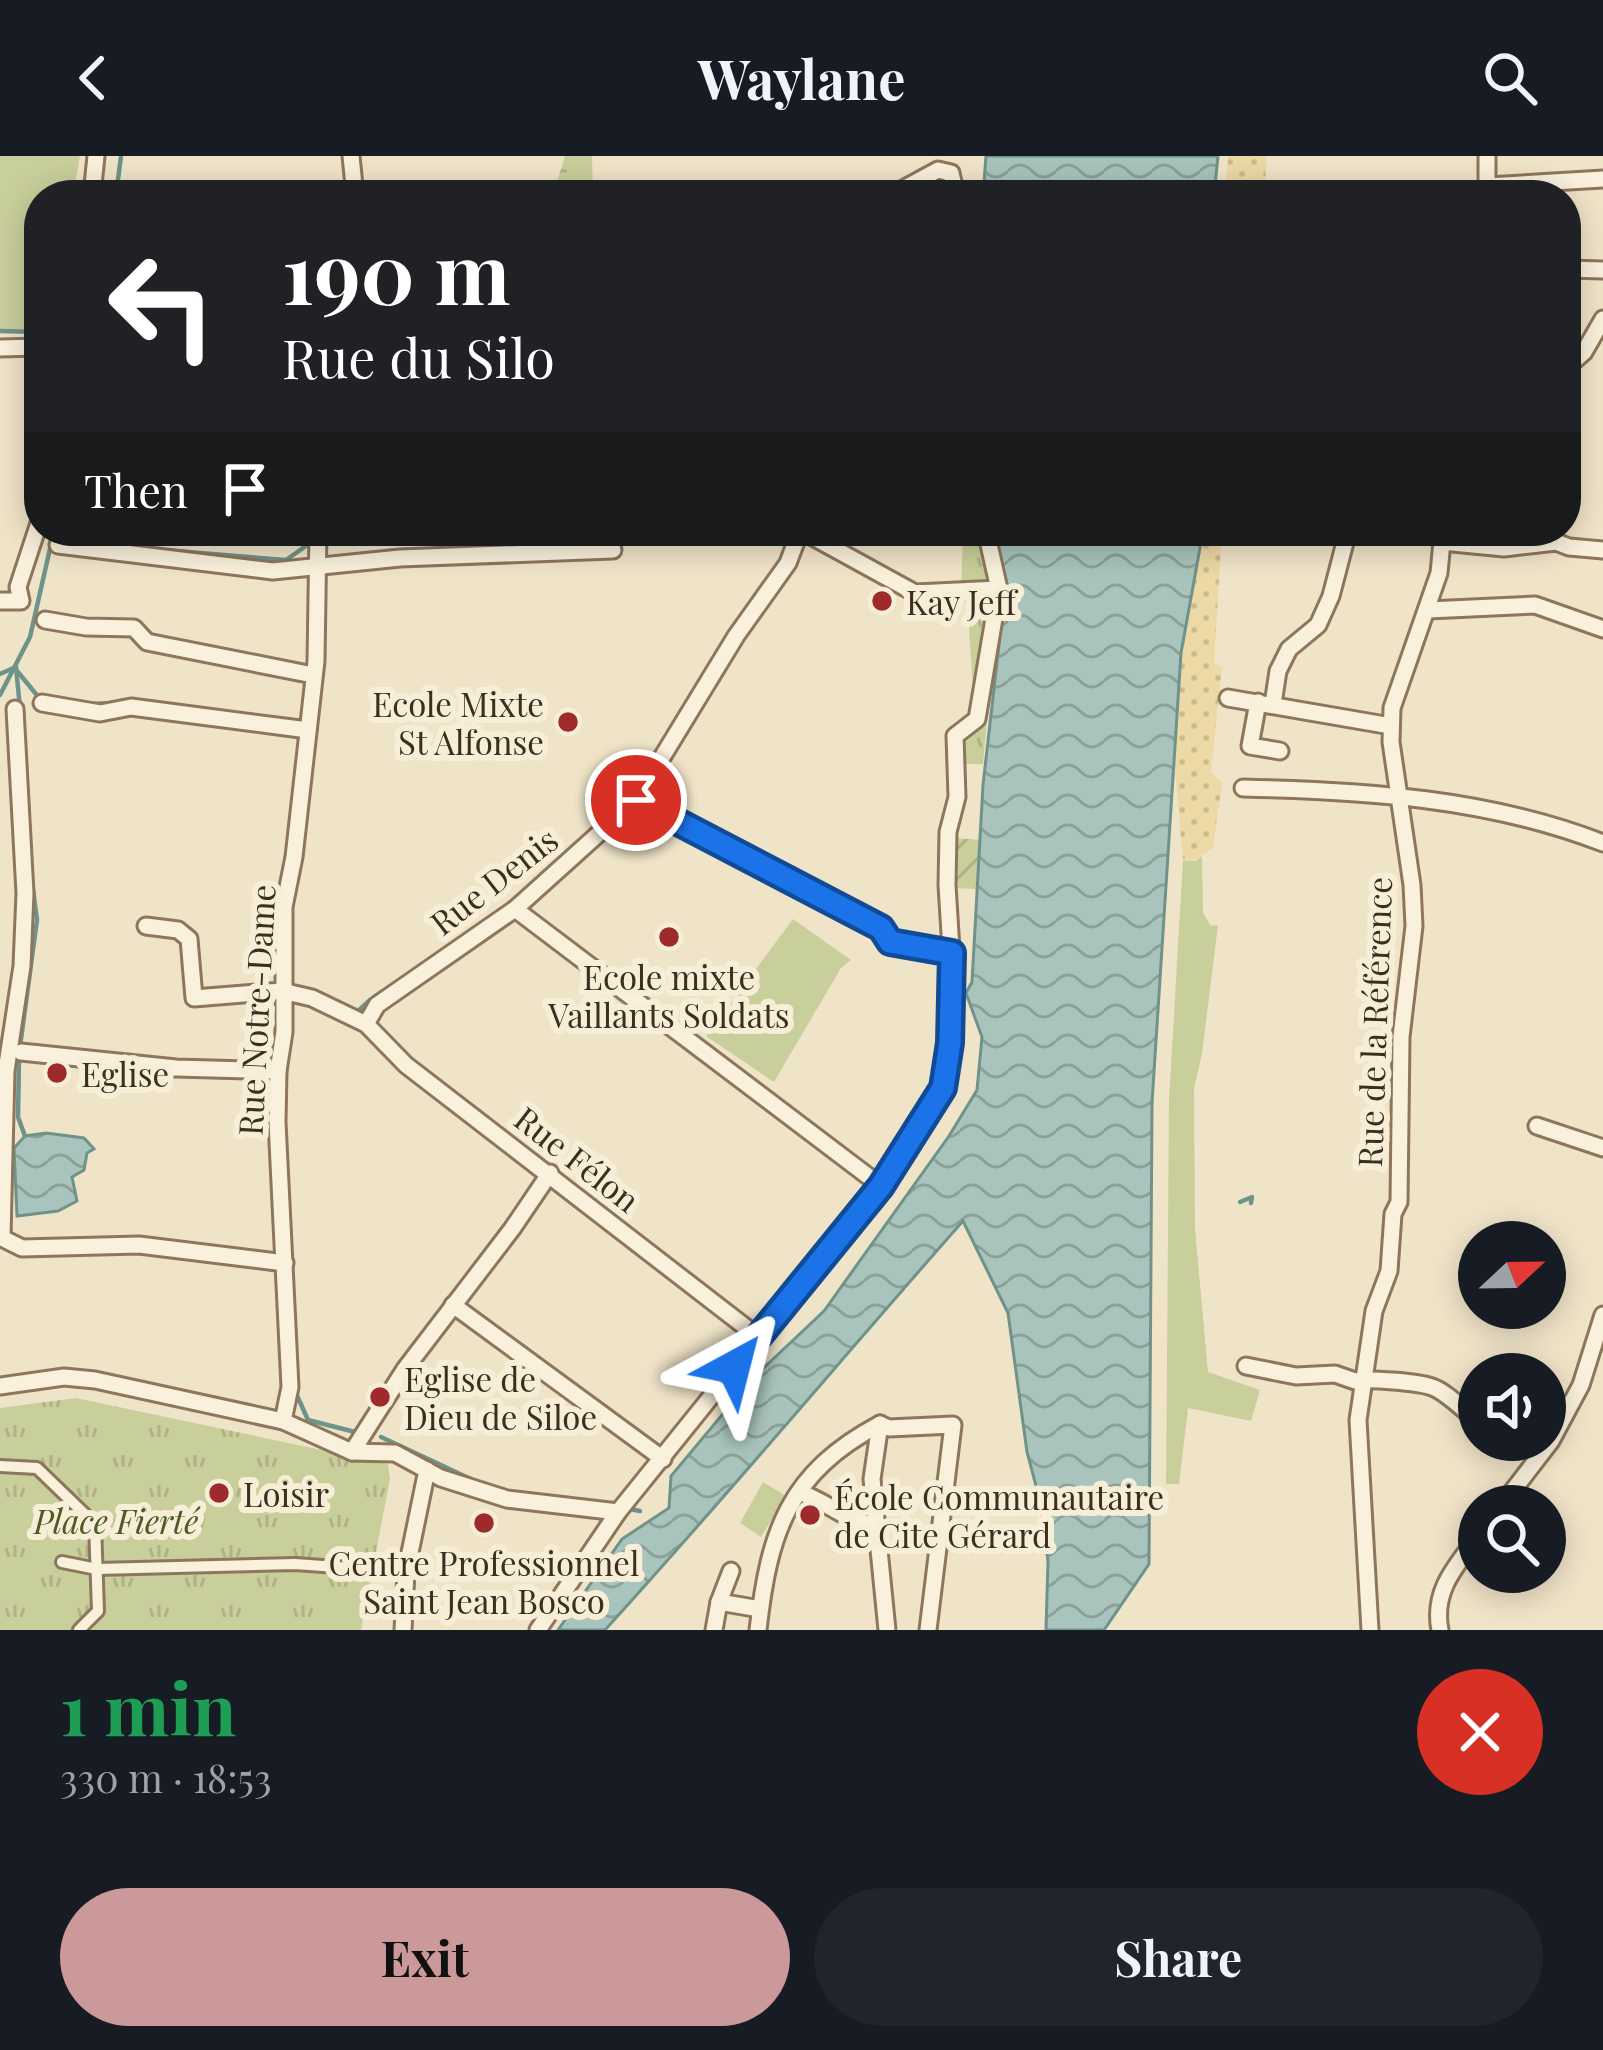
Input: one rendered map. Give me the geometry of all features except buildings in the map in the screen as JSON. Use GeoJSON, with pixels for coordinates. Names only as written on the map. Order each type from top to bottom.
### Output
{"type":"FeatureCollection","features":[{"type":"Feature","properties":{"kind":"street"},"geometry":{"type":"LineString","coordinates":[[920,180],[938,170],[951,173],[953,180]]}},
{"type":"Feature","properties":{"kind":"street"},"geometry":{"type":"LineString","coordinates":[[1581,355],[1603,319]]}},
{"type":"Feature","properties":{"kind":"street"},"geometry":{"type":"LineString","coordinates":[[0,601],[22,601],[18,587],[31,546]]}},
{"type":"Feature","properties":{"kind":"street"},"geometry":{"type":"LineString","coordinates":[[66,546],[273,571],[486,553],[613,550]]}},
{"type":"Feature","properties":{"kind":"street","name":"Rue Notre-Dame"},"geometry":{"type":"LineString","coordinates":[[283,1421],[290,1387],[278,1071],[284,1032],[284,907],[294,857],[313,675],[317,546]]}},
{"type":"Feature","properties":{"kind":"street","name":"Rue Denis"},"geometry":{"type":"LineString","coordinates":[[366,1024],[377,1005],[515,908],[636,800],[795,546]]}},
{"type":"Feature","properties":{"kind":"street"},"geometry":{"type":"LineString","coordinates":[[829,546],[915,593],[998,589]]}},
{"type":"Feature","properties":{"kind":"street"},"geometry":{"type":"LineString","coordinates":[[538,1630],[617,1512],[881,1186],[943,1088],[950,1043],[952,953],[947,885],[948,832],[956,796],[955,736],[977,718],[998,589],[989,546]]}},
{"type":"Feature","properties":{"kind":"street"},"geometry":{"type":"LineString","coordinates":[[1280,751],[1250,746],[1289,649],[1318,625],[1344,546]]}},
{"type":"Feature","properties":{"kind":"street","name":"Rue de la Référence"},"geometry":{"type":"LineString","coordinates":[[1370,1621],[1360,1389],[1367,1376],[1374,1312],[1389,1270],[1393,1214],[1399,1202],[1401,1037],[1414,926],[1392,708],[1428,610],[1442,546]]}},
{"type":"Feature","properties":{"kind":"street"},"geometry":{"type":"LineString","coordinates":[[1568,546],[1603,550]]}},
{"type":"Feature","properties":{"kind":"street"},"geometry":{"type":"LineString","coordinates":[[1428,610],[1535,605],[1603,628]]}},
{"type":"Feature","properties":{"kind":"street"},"geometry":{"type":"LineString","coordinates":[[45,620],[134,628],[147,642],[313,675]]}},
{"type":"Feature","properties":{"kind":"street"},"geometry":{"type":"LineString","coordinates":[[1228,698],[1391,726]]}},
{"type":"Feature","properties":{"kind":"street"},"geometry":{"type":"LineString","coordinates":[[42,703],[100,712],[131,707],[308,730]]}},
{"type":"Feature","properties":{"kind":"street"},"geometry":{"type":"LineString","coordinates":[[15,710],[25,893],[22,966],[3,1071],[1,1237],[22,1248],[139,1245],[285,1263]]}},
{"type":"Feature","properties":{"kind":"street"},"geometry":{"type":"LineString","coordinates":[[1243,788],[1399,794],[1518,815],[1603,843]]}},
{"type":"Feature","properties":{"kind":"street"},"geometry":{"type":"LineString","coordinates":[[636,800],[881,928],[890,942],[952,953]]}},
{"type":"Feature","properties":{"kind":"street"},"geometry":{"type":"LineString","coordinates":[[515,908],[881,1186]]}},
{"type":"Feature","properties":{"kind":"street"},"geometry":{"type":"LineString","coordinates":[[146,926],[178,930],[189,939],[194,998],[282,991]]}},
{"type":"Feature","properties":{"kind":"street","name":"Rue Félon"},"geometry":{"type":"LineString","coordinates":[[282,991],[312,998],[366,1024],[406,1065],[757,1336]]}},
{"type":"Feature","properties":{"kind":"street"},"geometry":{"type":"LineString","coordinates":[[21,1052],[176,1069],[278,1071]]}},
{"type":"Feature","properties":{"kind":"street"},"geometry":{"type":"LineString","coordinates":[[1537,1126],[1603,1148]]}},
{"type":"Feature","properties":{"kind":"street"},"geometry":{"type":"LineString","coordinates":[[352,1452],[405,1369],[550,1173]]}},
{"type":"Feature","properties":{"kind":"street"},"geometry":{"type":"LineString","coordinates":[[453,1305],[664,1459]]}},
{"type":"Feature","properties":{"kind":"street"},"geometry":{"type":"LineString","coordinates":[[1517,1485],[1551,1442],[1581,1385],[1603,1315]]}},
{"type":"Feature","properties":{"kind":"street"},"geometry":{"type":"LineString","coordinates":[[1246,1366],[1296,1376],[1335,1374],[1355,1381],[1367,1376],[1438,1389],[1458,1405]]}},
{"type":"Feature","properties":{"kind":"street"},"geometry":{"type":"LineString","coordinates":[[0,1386],[64,1377],[95,1380],[283,1421],[352,1452],[395,1453],[404,1461],[507,1499],[617,1512]]}},
{"type":"Feature","properties":{"kind":"street"},"geometry":{"type":"LineString","coordinates":[[758,1630],[776,1527],[799,1492],[840,1449],[880,1424]]}},
{"type":"Feature","properties":{"kind":"street"},"geometry":{"type":"LineString","coordinates":[[880,1424],[872,1471],[887,1630]]}},
{"type":"Feature","properties":{"kind":"street"},"geometry":{"type":"LineString","coordinates":[[880,1424],[889,1428],[953,1426],[928,1630]]}},
{"type":"Feature","properties":{"kind":"street"},"geometry":{"type":"LineString","coordinates":[[0,1466],[37,1468],[95,1524],[98,1611],[79,1630]]}},
{"type":"Feature","properties":{"kind":"street"},"geometry":{"type":"LineString","coordinates":[[403,1630],[406,1572],[427,1470]]}},
{"type":"Feature","properties":{"kind":"street"},"geometry":{"type":"LineString","coordinates":[[799,1492],[847,1520],[874,1526]]}},
{"type":"Feature","properties":{"kind":"street"},"geometry":{"type":"LineString","coordinates":[[62,1562],[97,1569],[295,1564],[406,1572]]}},
{"type":"Feature","properties":{"kind":"street"},"geometry":{"type":"LineString","coordinates":[[1440,1630],[1437,1615],[1444,1581],[1458,1563]]}},
{"type":"Feature","properties":{"kind":"street"},"geometry":{"type":"LineString","coordinates":[[714,1630],[731,1571]]}},
{"type":"Feature","properties":{"kind":"street"},"geometry":{"type":"LineString","coordinates":[[719,1602],[760,1609]]}},
{"type":"Feature","properties":{"kind":"street"},"geometry":{"type":"LineString","coordinates":[[1370,1621],[1384,1630]]}},
{"type":"Feature","properties":{"kind":"green space"},"geometry":{"type":"Polygon","coordinates":[[[0,156],[80,156],[76,180],[24,180],[24,331],[0,329],[0,156]]]}},
{"type":"Feature","properties":{"kind":"green space"},"geometry":{"type":"Polygon","coordinates":[[[565,156],[592,156],[593,180],[558,180],[565,156]]]}},
{"type":"Feature","properties":{"kind":"green space"},"geometry":{"type":"Polygon","coordinates":[[[963,546],[994,546],[999,589],[983,764],[955,764],[975,722],[967,597],[961,595],[963,546]]]}},
{"type":"Feature","properties":{"kind":"green space"},"geometry":{"type":"Polygon","coordinates":[[[957,838],[981,840],[976,889],[952,888],[957,838]]]}},
{"type":"Feature","properties":{"kind":"green space"},"geometry":{"type":"Polygon","coordinates":[[[1202,856],[1203,913],[1211,926],[1218,925],[1194,1088],[1195,1229],[1208,1372],[1260,1390],[1251,1421],[1188,1408],[1179,1484],[1166,1484],[1169,1100],[1183,860],[1196,861],[1202,856]]]}},
{"type":"Feature","properties":{"kind":"green space"},"geometry":{"type":"Polygon","coordinates":[[[793,919],[851,960],[841,968],[774,1082],[706,1036],[793,919]]]}},
{"type":"Feature","properties":{"kind":"green space","name":"Place Fierté"},"geometry":{"type":"Polygon","coordinates":[[[76,1398],[388,1464],[390,1479],[361,1630],[0,1630],[0,1408],[76,1398]]]}},
{"type":"Feature","properties":{"kind":"green space"},"geometry":{"type":"Polygon","coordinates":[[[763,1482],[786,1496],[761,1537],[740,1523],[763,1482]]]}},
{"type":"Feature","properties":{"kind":"sand"},"geometry":{"type":"Polygon","coordinates":[[[1228,156],[1267,156],[1265,180],[1226,180],[1228,156]]]}},
{"type":"Feature","properties":{"kind":"sand"},"geometry":{"type":"Polygon","coordinates":[[[1191,546],[1221,546],[1214,664],[1222,667],[1211,773],[1222,782],[1213,848],[1196,860],[1183,859],[1172,736],[1191,546]]]}},
{"type":"Feature","properties":{"kind":"water"},"geometry":{"type":"Polygon","coordinates":[[[986,156],[1218,156],[1216,180],[984,180],[986,156]]]}},
{"type":"Feature","properties":{"kind":"water"},"geometry":{"type":"Polygon","coordinates":[[[997,546],[1200,546],[1181,653],[1152,1103],[1149,1564],[1104,1630],[1046,1630],[1048,1561],[1008,1313],[963,1221],[605,1630],[558,1630],[622,1539],[669,1508],[671,1476],[752,1379],[824,1311],[977,1090],[982,1037],[966,993],[972,982],[983,785],[1000,636],[997,546]]]}},
{"type":"Feature","properties":{"kind":"water"},"geometry":{"type":"Polygon","coordinates":[[[46,1133],[84,1138],[94,1149],[87,1153],[84,1170],[72,1177],[77,1201],[58,1211],[17,1216],[14,1148],[25,1136],[46,1133]]]}},
{"type":"Feature","properties":{"kind":"waterway"},"geometry":{"type":"LineString","coordinates":[[118,180],[121,156]]}},
{"type":"Feature","properties":{"kind":"waterway"},"geometry":{"type":"LineString","coordinates":[[0,331],[24,332]]}},
{"type":"Feature","properties":{"kind":"waterway"},"geometry":{"type":"LineString","coordinates":[[0,695],[30,637],[51,546]]}},
{"type":"Feature","properties":{"kind":"waterway"},"geometry":{"type":"LineString","coordinates":[[127,547],[286,560],[306,546]]}},
{"type":"Feature","properties":{"kind":"waterway"},"geometry":{"type":"LineString","coordinates":[[16,667],[20,708]]}},
{"type":"Feature","properties":{"kind":"waterway"},"geometry":{"type":"LineString","coordinates":[[0,674],[16,667]]}},
{"type":"Feature","properties":{"kind":"waterway"},"geometry":{"type":"LineString","coordinates":[[18,672],[40,699]]}},
{"type":"Feature","properties":{"kind":"waterway"},"geometry":{"type":"LineString","coordinates":[[87,704],[117,703]]}},
{"type":"Feature","properties":{"kind":"waterway"},"geometry":{"type":"LineString","coordinates":[[20,1047],[37,920],[31,874]]}},
{"type":"Feature","properties":{"kind":"waterway"},"geometry":{"type":"LineString","coordinates":[[374,997],[429,962]]}},
{"type":"Feature","properties":{"kind":"waterway"},"geometry":{"type":"LineString","coordinates":[[357,1012],[370,1000]]}},
{"type":"Feature","properties":{"kind":"waterway"},"geometry":{"type":"LineString","coordinates":[[19,1059],[18,1117],[25,1136]]}},
{"type":"Feature","properties":{"kind":"waterway"},"geometry":{"type":"LineString","coordinates":[[1240,1202],[1252,1197],[1251,1203]]}},
{"type":"Feature","properties":{"kind":"waterway"},"geometry":{"type":"LineString","coordinates":[[295,1391],[308,1420],[359,1433]]}},
{"type":"Feature","properties":{"kind":"waterway"},"geometry":{"type":"LineString","coordinates":[[381,1437],[473,1480]]}},
{"type":"Feature","properties":{"kind":"waterway"},"geometry":{"type":"LineString","coordinates":[[625,1508],[640,1511]]}},
{"type":"Feature","properties":{"kind":"place","name":"Kay Jeff"},"geometry":{"type":"Point","coordinates":[882,601]}},
{"type":"Feature","properties":{"kind":"place","name":"Ecole Mixte St Alfonse"},"geometry":{"type":"Point","coordinates":[568,722]}},
{"type":"Feature","properties":{"kind":"place","name":"Ecole mixte Vaillants Soldats"},"geometry":{"type":"Point","coordinates":[669,937]}},
{"type":"Feature","properties":{"kind":"place","name":"Eglise"},"geometry":{"type":"Point","coordinates":[57,1073]}},
{"type":"Feature","properties":{"kind":"place","name":"Eglise de Dieu de Siloe"},"geometry":{"type":"Point","coordinates":[380,1397]}},
{"type":"Feature","properties":{"kind":"place","name":"Loisir"},"geometry":{"type":"Point","coordinates":[219,1493]}},
{"type":"Feature","properties":{"kind":"place","name":"École Communautaire de Cite Gérard"},"geometry":{"type":"Point","coordinates":[810,1515]}},
{"type":"Feature","properties":{"kind":"place","name":"Centre Professionnel Saint Jean Bosco"},"geometry":{"type":"Point","coordinates":[484,1523]}},
{"type":"Feature","properties":{"kind":"route"},"geometry":{"type":"LineString","coordinates":[[636,800],[881,928],[890,942],[952,953],[950,1043],[943,1088],[881,1186],[734,1367]]}}]}
